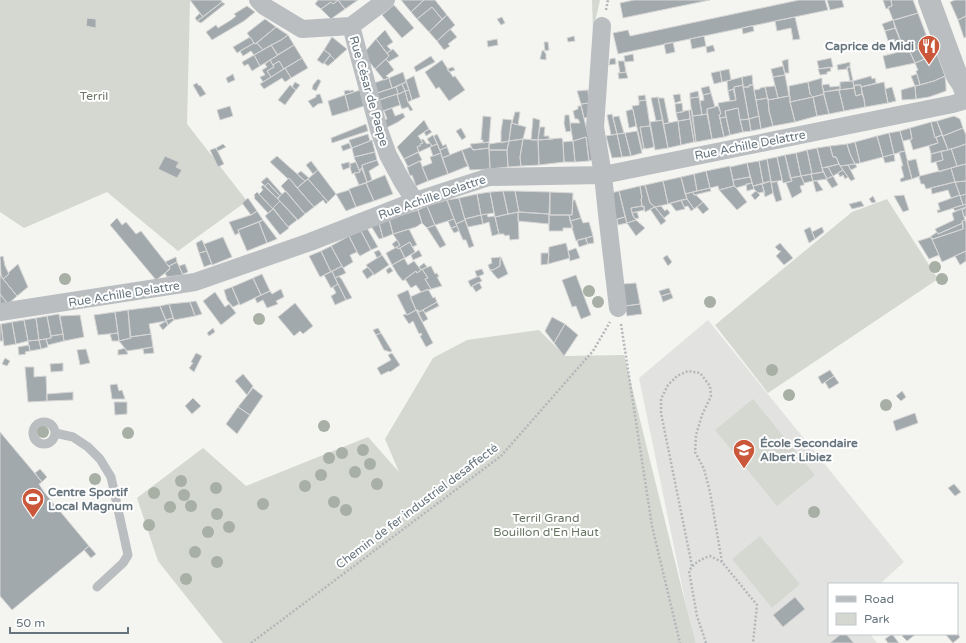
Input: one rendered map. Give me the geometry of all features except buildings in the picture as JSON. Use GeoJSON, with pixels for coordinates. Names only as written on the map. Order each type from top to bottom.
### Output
{"type":"FeatureCollection","features":[{"type":"Feature","properties":{"kind":"street","name":"Rue César de Paepe"},"geometry":{"type":"LineString","coordinates":[[258,0],[264,6],[302,29],[351,26],[388,155],[415,201]]}},
{"type":"Feature","properties":{"kind":"street"},"geometry":{"type":"LineString","coordinates":[[351,26],[386,0]]}},
{"type":"Feature","properties":{"kind":"street"},"geometry":{"type":"LineString","coordinates":[[929,0],[957,76],[966,93]]}},
{"type":"Feature","properties":{"kind":"street"},"geometry":{"type":"LineString","coordinates":[[602,26],[595,127],[603,175],[618,308]]}},
{"type":"Feature","properties":{"kind":"street","name":"Rue Achille Delattre"},"geometry":{"type":"LineString","coordinates":[[0,312],[196,282],[310,242],[415,201],[489,177],[603,175],[953,104],[966,100]]}},
{"type":"Feature","properties":{"kind":"lane"},"geometry":{"type":"LineString","coordinates":[[55,433],[73,437],[88,447],[100,459],[111,477],[128,555],[123,563],[97,587]]}},
{"type":"Feature","properties":{"kind":"path","name":"Chemin de fer industriel desaffecté"},"geometry":{"type":"LineString","coordinates":[[251,643],[501,456],[593,351],[618,308]]}},
{"type":"Feature","properties":{"kind":"path"},"geometry":{"type":"LineString","coordinates":[[618,308],[652,526],[680,643]]}},
{"type":"Feature","properties":{"kind":"path"},"geometry":{"type":"LineString","coordinates":[[692,566],[661,413],[662,399],[668,385],[677,376],[688,370],[700,373],[710,386],[711,391],[711,396],[702,414],[696,435],[695,452],[704,469],[710,492],[722,562]]}},
{"type":"Feature","properties":{"kind":"path"},"geometry":{"type":"LineString","coordinates":[[706,643],[697,616],[689,571],[692,566],[700,560],[710,556],[722,562],[757,605],[753,643]]}},
{"type":"Feature","properties":{"kind":"shaded area","name":"École Secondaire Albert Libiez"},"geometry":{"type":"Polygon","coordinates":[[[708,320],[904,562],[881,583],[828,583],[828,635],[871,635],[877,643],[696,643],[687,610],[639,378],[708,320]]]}},
{"type":"Feature","properties":{"kind":"green space","name":"Terril"},"geometry":{"type":"Polygon","coordinates":[[[0,0],[190,0],[187,124],[247,201],[178,251],[107,192],[24,228],[0,212],[0,0]]]}},
{"type":"Feature","properties":{"kind":"green space"},"geometry":{"type":"Polygon","coordinates":[[[592,0],[600,0],[593,31],[592,0]]]}},
{"type":"Feature","properties":{"kind":"green space"},"geometry":{"type":"Polygon","coordinates":[[[887,199],[938,279],[768,393],[715,325],[852,212],[887,199]]]}},
{"type":"Feature","properties":{"kind":"green space","name":"Terril Grand Bouillon d'En Haut"},"geometry":{"type":"Polygon","coordinates":[[[539,330],[565,356],[624,355],[696,643],[223,643],[158,561],[137,498],[203,448],[246,486],[368,437],[399,472],[385,439],[433,358],[467,340],[539,330]]]}},
{"type":"Feature","properties":{"kind":"green space"},"geometry":{"type":"Polygon","coordinates":[[[753,399],[815,475],[777,506],[715,430],[753,399]]]}},
{"type":"Feature","properties":{"kind":"green space"},"geometry":{"type":"Polygon","coordinates":[[[760,536],[800,584],[772,608],[732,559],[760,536]]]}},
{"type":"Feature","properties":{"kind":"place","name":"Caprice de Midi"},"geometry":{"type":"Point","coordinates":[929,66]}},
{"type":"Feature","properties":{"kind":"place","name":"École Secondaire Albert Libiez"},"geometry":{"type":"Point","coordinates":[744,470]}},
{"type":"Feature","properties":{"kind":"place","name":"Centre Sportif Local Magnum"},"geometry":{"type":"Point","coordinates":[33,518]}}]}
